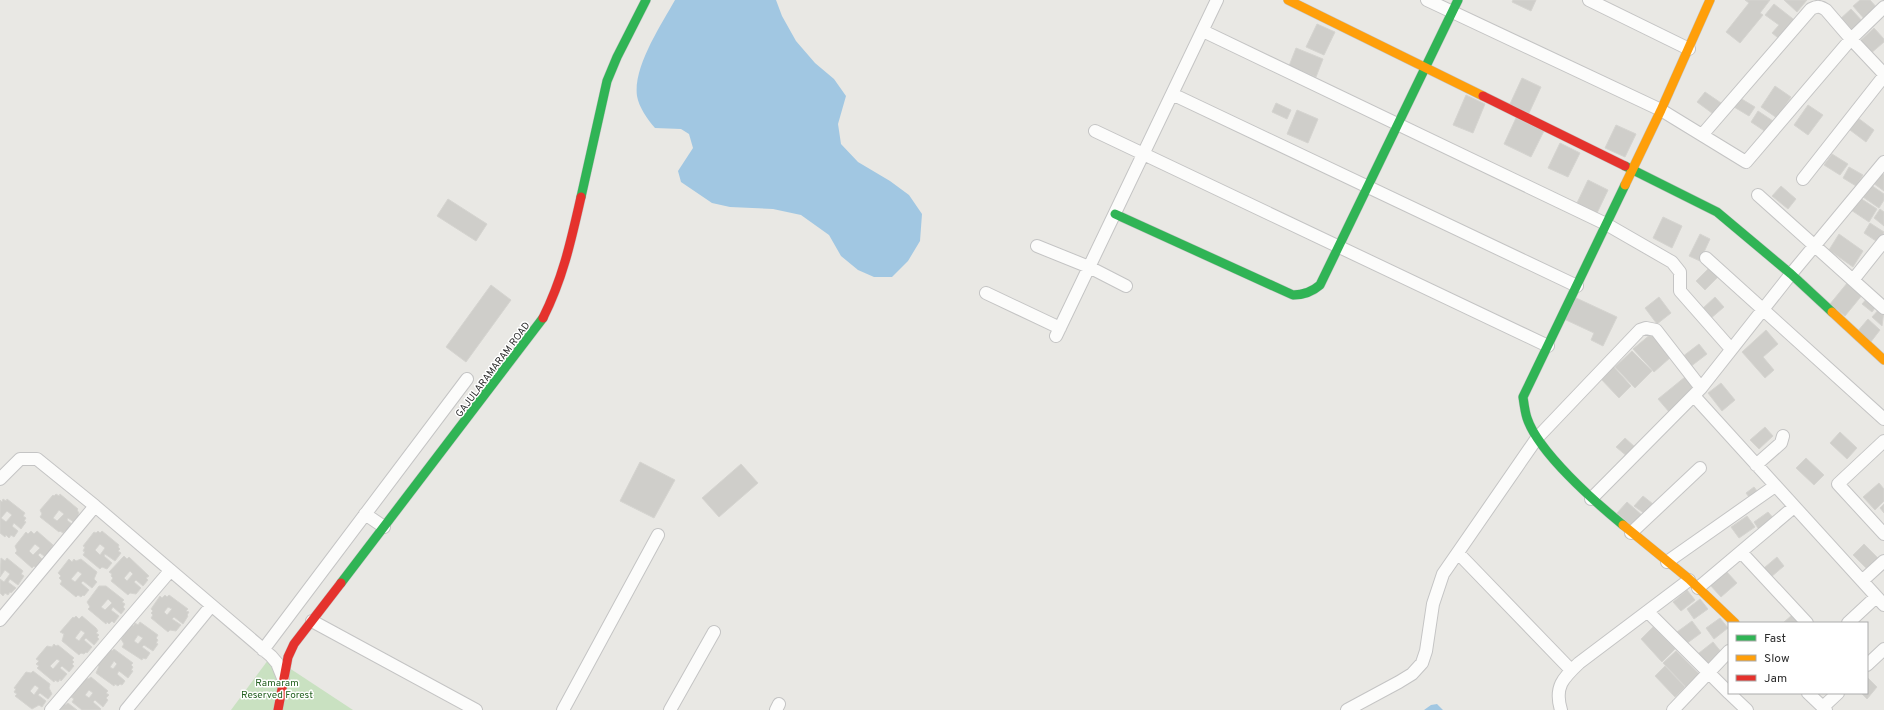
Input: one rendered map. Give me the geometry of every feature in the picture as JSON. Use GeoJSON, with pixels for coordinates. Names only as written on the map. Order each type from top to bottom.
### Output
{"type":"FeatureCollection","features":[{"type":"Feature","properties":{"kind":"street","name":"GAJULARAMARAM ROAD"},"geometry":{"type":"LineString","coordinates":[[278,710],[288,657],[294,644],[540,324],[553,298],[566,263],[607,81],[617,57],[646,0]]}},
{"type":"Feature","properties":{"kind":"street"},"geometry":{"type":"LineString","coordinates":[[986,293],[1058,332],[1116,214],[1217,0]]}},
{"type":"Feature","properties":{"kind":"street"},"geometry":{"type":"LineString","coordinates":[[1288,0],[1633,168],[1717,212],[1791,274],[1884,360]]}},
{"type":"Feature","properties":{"kind":"street"},"geometry":{"type":"LineString","coordinates":[[1428,0],[1661,110],[1744,161],[1748,161],[1850,39],[1884,7]]}},
{"type":"Feature","properties":{"kind":"street"},"geometry":{"type":"LineString","coordinates":[[1116,214],[1293,296],[1304,296],[1313,292],[1320,285],[1458,0]]}},
{"type":"Feature","properties":{"kind":"street"},"geometry":{"type":"LineString","coordinates":[[1589,0],[1689,49]]}},
{"type":"Feature","properties":{"kind":"street"},"geometry":{"type":"LineString","coordinates":[[1710,0],[1661,110],[1523,397],[1524,412],[1537,438],[1591,499],[1693,584],[1734,622]]}},
{"type":"Feature","properties":{"kind":"street"},"geometry":{"type":"LineString","coordinates":[[1702,135],[1811,9],[1816,6],[1822,7],[1884,75],[1802,179]]}},
{"type":"Feature","properties":{"kind":"street"},"geometry":{"type":"LineString","coordinates":[[1203,30],[1606,224],[1672,262],[1680,272],[1680,291],[1731,350]]}},
{"type":"Feature","properties":{"kind":"street"},"geometry":{"type":"LineString","coordinates":[[1172,94],[1577,286]]}},
{"type":"Feature","properties":{"kind":"street"},"geometry":{"type":"LineString","coordinates":[[1095,131],[1548,346]]}},
{"type":"Feature","properties":{"kind":"street"},"geometry":{"type":"LineString","coordinates":[[1591,499],[1698,392],[1791,274],[1884,162]]}},
{"type":"Feature","properties":{"kind":"street"},"geometry":{"type":"LineString","coordinates":[[1758,195],[1884,308]]}},
{"type":"Feature","properties":{"kind":"street"},"geometry":{"type":"LineString","coordinates":[[1853,280],[1884,241]]}},
{"type":"Feature","properties":{"kind":"street"},"geometry":{"type":"LineString","coordinates":[[1037,246],[1089,267],[1126,286]]}},
{"type":"Feature","properties":{"kind":"street"},"geometry":{"type":"LineString","coordinates":[[1706,258],[1884,419]]}},
{"type":"Feature","properties":{"kind":"street"},"geometry":{"type":"LineString","coordinates":[[1347,710],[1412,674],[1422,663],[1426,651],[1436,592],[1443,574],[1537,438],[1640,330],[1646,328],[1656,330],[1698,392],[1756,465],[1880,601],[1849,622]]}},
{"type":"Feature","properties":{"kind":"street"},"geometry":{"type":"LineString","coordinates":[[263,650],[467,379]]}},
{"type":"Feature","properties":{"kind":"street"},"geometry":{"type":"LineString","coordinates":[[1756,465],[1781,443],[1783,436]]}},
{"type":"Feature","properties":{"kind":"street"},"geometry":{"type":"LineString","coordinates":[[1884,441],[1838,484],[1884,534]]}},
{"type":"Feature","properties":{"kind":"street"},"geometry":{"type":"LineString","coordinates":[[0,479],[20,459],[37,459],[96,506],[263,650],[277,663],[283,678]]}},
{"type":"Feature","properties":{"kind":"street"},"geometry":{"type":"LineString","coordinates":[[1631,533],[1700,468]]}},
{"type":"Feature","properties":{"kind":"street"},"geometry":{"type":"LineString","coordinates":[[1667,562],[1775,486]]}},
{"type":"Feature","properties":{"kind":"street"},"geometry":{"type":"LineString","coordinates":[[0,620],[96,506]]}},
{"type":"Feature","properties":{"kind":"street"},"geometry":{"type":"LineString","coordinates":[[1561,710],[1557,698],[1566,676],[1571,670],[1648,612],[1741,552],[1794,507]]}},
{"type":"Feature","properties":{"kind":"street"},"geometry":{"type":"LineString","coordinates":[[365,514],[384,527]]}},
{"type":"Feature","properties":{"kind":"street"},"geometry":{"type":"LineString","coordinates":[[563,710],[658,535]]}},
{"type":"Feature","properties":{"kind":"street"},"geometry":{"type":"LineString","coordinates":[[1741,552],[1806,622]]}},
{"type":"Feature","properties":{"kind":"street"},"geometry":{"type":"LineString","coordinates":[[1458,553],[1571,670]]}},
{"type":"Feature","properties":{"kind":"street"},"geometry":{"type":"LineString","coordinates":[[1862,581],[1884,561]]}},
{"type":"Feature","properties":{"kind":"street"},"geometry":{"type":"LineString","coordinates":[[50,710],[170,571]]}},
{"type":"Feature","properties":{"kind":"street"},"geometry":{"type":"LineString","coordinates":[[126,710],[211,606]]}},
{"type":"Feature","properties":{"kind":"street"},"geometry":{"type":"LineString","coordinates":[[1648,612],[1728,692]]}},
{"type":"Feature","properties":{"kind":"street"},"geometry":{"type":"LineString","coordinates":[[312,621],[476,710]]}},
{"type":"Feature","properties":{"kind":"street"},"geometry":{"type":"LineString","coordinates":[[670,710],[714,632]]}},
{"type":"Feature","properties":{"kind":"street"},"geometry":{"type":"LineString","coordinates":[[1868,664],[1884,649]]}},
{"type":"Feature","properties":{"kind":"street"},"geometry":{"type":"LineString","coordinates":[[1680,708],[1708,673],[1728,652]]}},
{"type":"Feature","properties":{"kind":"street"},"geometry":{"type":"LineString","coordinates":[[1730,694],[1747,710]]}},
{"type":"Feature","properties":{"kind":"street"},"geometry":{"type":"LineString","coordinates":[[1809,694],[1824,708],[1837,694]]}},
{"type":"Feature","properties":{"kind":"green space","name":"Ramaram Reserved Forest"},"geometry":{"type":"Polygon","coordinates":[[[271,656],[353,710],[231,710],[271,656]]]}},
{"type":"Feature","properties":{"kind":"water"},"geometry":{"type":"Polygon","coordinates":[[[675,0],[776,0],[782,16],[796,41],[815,63],[834,79],[846,96],[838,124],[841,144],[858,162],[890,181],[909,195],[922,214],[920,241],[908,261],[892,277],[874,277],[858,270],[841,256],[829,235],[801,215],[773,209],[730,207],[712,203],[681,182],[678,171],[693,148],[689,134],[681,129],[655,128],[644,113],[637,96],[639,72],[649,46],[675,0]]]}},
{"type":"Feature","properties":{"kind":"water"},"geometry":{"type":"Polygon","coordinates":[[[1437,704],[1443,710],[1424,710],[1431,705],[1437,704]]]}},
{"type":"Feature","properties":{"kind":"building"},"geometry":{"type":"Polygon","coordinates":[[[1513,0],[1536,0],[1531,11],[1512,2],[1513,0]]]}},
{"type":"Feature","properties":{"kind":"building"},"geometry":{"type":"Polygon","coordinates":[[[1745,0],[1770,0],[1760,13],[1763,15],[1740,43],[1726,32],[1749,3],[1745,0]]]}},
{"type":"Feature","properties":{"kind":"building"},"geometry":{"type":"Polygon","coordinates":[[[1784,0],[1807,0],[1797,12],[1784,0]]]}},
{"type":"Feature","properties":{"kind":"building"},"geometry":{"type":"Polygon","coordinates":[[[1860,0],[1870,0],[1879,10],[1866,21],[1853,6],[1860,0]]]}},
{"type":"Feature","properties":{"kind":"building"},"geometry":{"type":"Polygon","coordinates":[[[1774,4],[1797,22],[1782,41],[1772,33],[1779,25],[1765,15],[1774,4]]]}},
{"type":"Feature","properties":{"kind":"building"},"geometry":{"type":"Polygon","coordinates":[[[1851,9],[1864,23],[1851,35],[1838,21],[1851,9]]]}},
{"type":"Feature","properties":{"kind":"building"},"geometry":{"type":"Polygon","coordinates":[[[1317,24],[1335,32],[1324,55],[1306,47],[1317,24]]]}},
{"type":"Feature","properties":{"kind":"building"},"geometry":{"type":"Polygon","coordinates":[[[1874,28],[1884,39],[1884,42],[1870,54],[1859,42],[1874,28]]]}},
{"type":"Feature","properties":{"kind":"building"},"geometry":{"type":"Polygon","coordinates":[[[1296,48],[1323,59],[1316,77],[1289,66],[1296,48]]]}},
{"type":"Feature","properties":{"kind":"building"},"geometry":{"type":"Polygon","coordinates":[[[1522,78],[1541,87],[1529,113],[1510,104],[1522,78]]]}},
{"type":"Feature","properties":{"kind":"building"},"geometry":{"type":"Polygon","coordinates":[[[1775,86],[1791,97],[1777,118],[1761,107],[1775,86]]]}},
{"type":"Feature","properties":{"kind":"building"},"geometry":{"type":"Polygon","coordinates":[[[1705,92],[1724,105],[1716,116],[1697,102],[1705,92]]]}},
{"type":"Feature","properties":{"kind":"building"},"geometry":{"type":"Polygon","coordinates":[[[1466,95],[1485,104],[1473,133],[1453,125],[1466,95]]]}},
{"type":"Feature","properties":{"kind":"building"},"geometry":{"type":"Polygon","coordinates":[[[1740,98],[1755,107],[1749,116],[1734,107],[1740,98]]]}},
{"type":"Feature","properties":{"kind":"building"},"geometry":{"type":"Polygon","coordinates":[[[1276,103],[1291,110],[1287,119],[1272,112],[1276,103]]]}},
{"type":"Feature","properties":{"kind":"building"},"geometry":{"type":"Polygon","coordinates":[[[1808,105],[1823,115],[1808,135],[1794,125],[1808,105]]]}},
{"type":"Feature","properties":{"kind":"building"},"geometry":{"type":"Polygon","coordinates":[[[1297,110],[1318,119],[1308,143],[1287,134],[1297,110]]]}},
{"type":"Feature","properties":{"kind":"building"},"geometry":{"type":"Polygon","coordinates":[[[1758,111],[1773,121],[1766,132],[1751,122],[1758,111]]]}},
{"type":"Feature","properties":{"kind":"building"},"geometry":{"type":"Polygon","coordinates":[[[1516,118],[1544,131],[1531,157],[1504,144],[1516,118]]]}},
{"type":"Feature","properties":{"kind":"building"},"geometry":{"type":"Polygon","coordinates":[[[1858,118],[1874,130],[1866,142],[1850,130],[1858,118]]]}},
{"type":"Feature","properties":{"kind":"building"},"geometry":{"type":"Polygon","coordinates":[[[1616,125],[1636,134],[1625,157],[1605,148],[1616,125]]]}},
{"type":"Feature","properties":{"kind":"building"},"geometry":{"type":"Polygon","coordinates":[[[1560,143],[1580,153],[1568,177],[1548,168],[1560,143]]]}},
{"type":"Feature","properties":{"kind":"building"},"geometry":{"type":"Polygon","coordinates":[[[1832,154],[1848,164],[1840,175],[1824,165],[1832,154]]]}},
{"type":"Feature","properties":{"kind":"building"},"geometry":{"type":"Polygon","coordinates":[[[1849,167],[1863,175],[1856,186],[1843,178],[1849,167]]]}},
{"type":"Feature","properties":{"kind":"building"},"geometry":{"type":"Polygon","coordinates":[[[1881,172],[1884,175],[1884,191],[1873,183],[1881,172]]]}},
{"type":"Feature","properties":{"kind":"building"},"geometry":{"type":"Polygon","coordinates":[[[1588,180],[1608,190],[1597,213],[1577,203],[1588,180]]]}},
{"type":"Feature","properties":{"kind":"building"},"geometry":{"type":"Polygon","coordinates":[[[1871,185],[1884,194],[1884,200],[1879,208],[1863,197],[1871,185]]]}},
{"type":"Feature","properties":{"kind":"building"},"geometry":{"type":"Polygon","coordinates":[[[1781,186],[1796,199],[1788,209],[1772,196],[1781,186]]]}},
{"type":"Feature","properties":{"kind":"building"},"geometry":{"type":"Polygon","coordinates":[[[1860,198],[1877,209],[1869,222],[1851,210],[1860,198]]]}},
{"type":"Feature","properties":{"kind":"building"},"geometry":{"type":"Polygon","coordinates":[[[448,199],[487,224],[476,241],[437,216],[448,199]]]}},
{"type":"Feature","properties":{"kind":"building"},"geometry":{"type":"Polygon","coordinates":[[[1880,209],[1884,212],[1884,226],[1874,218],[1880,209]]]}},
{"type":"Feature","properties":{"kind":"building"},"geometry":{"type":"Polygon","coordinates":[[[1663,217],[1682,226],[1672,248],[1653,238],[1663,217]]]}},
{"type":"Feature","properties":{"kind":"building"},"geometry":{"type":"Polygon","coordinates":[[[1870,223],[1884,232],[1879,243],[1864,233],[1870,223]]]}},
{"type":"Feature","properties":{"kind":"building"},"geometry":{"type":"Polygon","coordinates":[[[1700,234],[1710,239],[1700,261],[1689,256],[1700,234]]]}},
{"type":"Feature","properties":{"kind":"building"},"geometry":{"type":"Polygon","coordinates":[[[1839,234],[1863,251],[1853,267],[1829,250],[1839,234]]]}},
{"type":"Feature","properties":{"kind":"building"},"geometry":{"type":"Polygon","coordinates":[[[1709,268],[1718,277],[1705,290],[1696,281],[1709,268]]]}},
{"type":"Feature","properties":{"kind":"building"},"geometry":{"type":"Polygon","coordinates":[[[1848,282],[1863,294],[1845,316],[1830,304],[1848,282]]]}},
{"type":"Feature","properties":{"kind":"building"},"geometry":{"type":"Polygon","coordinates":[[[491,285],[511,300],[466,362],[446,347],[491,285]]]}},
{"type":"Feature","properties":{"kind":"building"},"geometry":{"type":"Polygon","coordinates":[[[1869,296],[1878,304],[1872,312],[1862,304],[1869,296]]]}},
{"type":"Feature","properties":{"kind":"building"},"geometry":{"type":"Polygon","coordinates":[[[1574,297],[1617,317],[1603,346],[1591,340],[1594,333],[1564,319],[1574,297]]]}},
{"type":"Feature","properties":{"kind":"building"},"geometry":{"type":"Polygon","coordinates":[[[1659,297],[1671,313],[1657,324],[1645,308],[1659,297]]]}},
{"type":"Feature","properties":{"kind":"building"},"geometry":{"type":"Polygon","coordinates":[[[1715,297],[1724,307],[1710,319],[1702,309],[1715,297]]]}},
{"type":"Feature","properties":{"kind":"building"},"geometry":{"type":"Polygon","coordinates":[[[1880,308],[1884,311],[1882,326],[1872,317],[1880,308]]]}},
{"type":"Feature","properties":{"kind":"building"},"geometry":{"type":"Polygon","coordinates":[[[1868,319],[1880,330],[1870,343],[1857,332],[1868,319]]]}},
{"type":"Feature","properties":{"kind":"building"},"geometry":{"type":"Polygon","coordinates":[[[1766,330],[1778,344],[1763,357],[1774,370],[1765,378],[1742,352],[1766,330]]]}},
{"type":"Feature","properties":{"kind":"building"},"geometry":{"type":"Polygon","coordinates":[[[1651,334],[1671,357],[1654,372],[1633,349],[1651,334]]]}},
{"type":"Feature","properties":{"kind":"building"},"geometry":{"type":"Polygon","coordinates":[[[1699,344],[1707,354],[1690,367],[1682,357],[1699,344]]]}},
{"type":"Feature","properties":{"kind":"building"},"geometry":{"type":"Polygon","coordinates":[[[1632,351],[1652,371],[1635,388],[1615,367],[1632,351]]]}},
{"type":"Feature","properties":{"kind":"building"},"geometry":{"type":"Polygon","coordinates":[[[1613,366],[1631,386],[1619,398],[1600,378],[1613,366]]]}},
{"type":"Feature","properties":{"kind":"building"},"geometry":{"type":"Polygon","coordinates":[[[1685,377],[1697,391],[1670,413],[1658,399],[1685,377]]]}},
{"type":"Feature","properties":{"kind":"building"},"geometry":{"type":"Polygon","coordinates":[[[1721,383],[1735,400],[1722,411],[1708,393],[1721,383]]]}},
{"type":"Feature","properties":{"kind":"building"},"geometry":{"type":"Polygon","coordinates":[[[1765,427],[1773,436],[1759,449],[1750,440],[1765,427]]]}},
{"type":"Feature","properties":{"kind":"building"},"geometry":{"type":"Polygon","coordinates":[[[1840,432],[1857,448],[1847,459],[1830,443],[1840,432]]]}},
{"type":"Feature","properties":{"kind":"building"},"geometry":{"type":"Polygon","coordinates":[[[1625,438],[1636,448],[1628,457],[1616,447],[1625,438]]]}},
{"type":"Feature","properties":{"kind":"building"},"geometry":{"type":"Polygon","coordinates":[[[1806,458],[1824,475],[1814,485],[1796,468],[1806,458]]]}},
{"type":"Feature","properties":{"kind":"building"},"geometry":{"type":"Polygon","coordinates":[[[640,462],[675,480],[654,518],[620,501],[640,462]]]}},
{"type":"Feature","properties":{"kind":"building"},"geometry":{"type":"Polygon","coordinates":[[[741,464],[758,483],[719,517],[702,498],[741,464]]]}},
{"type":"Feature","properties":{"kind":"building"},"geometry":{"type":"Polygon","coordinates":[[[1879,483],[1884,489],[1884,501],[1875,510],[1863,497],[1879,483]]]}},
{"type":"Feature","properties":{"kind":"building"},"geometry":{"type":"Polygon","coordinates":[[[1754,487],[1760,495],[1752,501],[1746,493],[1754,487]]]}},
{"type":"Feature","properties":{"kind":"building"},"geometry":{"type":"Polygon","coordinates":[[[56,494],[59,496],[60,494],[78,509],[78,515],[80,517],[75,523],[68,518],[67,520],[73,525],[67,532],[59,532],[40,517],[42,514],[40,510],[53,495],[54,496],[56,494]],[[59,510],[53,518],[57,521],[64,514],[59,510]]]}},
{"type":"Feature","properties":{"kind":"building"},"geometry":{"type":"Polygon","coordinates":[[[1643,496],[1653,504],[1645,514],[1634,506],[1643,496]]]}},
{"type":"Feature","properties":{"kind":"building"},"geometry":{"type":"Polygon","coordinates":[[[3,499],[6,501],[7,499],[25,513],[23,516],[26,518],[24,521],[26,522],[21,529],[14,523],[12,526],[18,531],[14,537],[11,535],[9,538],[6,535],[5,537],[0,533],[0,500],[2,502],[3,499]],[[7,511],[1,518],[6,522],[12,515],[7,511]]]}},
{"type":"Feature","properties":{"kind":"building"},"geometry":{"type":"Polygon","coordinates":[[[1627,502],[1643,516],[1633,527],[1617,513],[1627,502]]]}},
{"type":"Feature","properties":{"kind":"building"},"geometry":{"type":"Polygon","coordinates":[[[1884,504],[1884,513],[1880,508],[1884,504]]]}},
{"type":"Feature","properties":{"kind":"building"},"geometry":{"type":"Polygon","coordinates":[[[1768,512],[1775,520],[1760,531],[1754,522],[1768,512]]]}},
{"type":"Feature","properties":{"kind":"building"},"geometry":{"type":"Polygon","coordinates":[[[1747,516],[1755,527],[1739,538],[1731,527],[1747,516]]]}},
{"type":"Feature","properties":{"kind":"building"},"geometry":{"type":"Polygon","coordinates":[[[31,531],[34,534],[37,531],[53,545],[51,548],[53,550],[48,559],[40,553],[38,555],[45,562],[37,569],[34,566],[32,568],[15,553],[17,551],[15,546],[26,532],[28,534],[31,531]],[[35,544],[29,551],[33,555],[40,548],[35,544]]]}},
{"type":"Feature","properties":{"kind":"building"},"geometry":{"type":"Polygon","coordinates":[[[98,531],[100,533],[102,531],[119,545],[118,547],[120,549],[118,551],[121,553],[115,561],[105,554],[104,556],[112,563],[107,569],[102,567],[100,569],[83,555],[85,552],[83,551],[85,547],[83,546],[94,532],[96,533],[98,531]],[[100,544],[95,550],[100,555],[105,548],[100,544]]]}},
{"type":"Feature","properties":{"kind":"building"},"geometry":{"type":"Polygon","coordinates":[[[1864,544],[1878,558],[1867,569],[1853,555],[1864,544]]]}},
{"type":"Feature","properties":{"kind":"building"},"geometry":{"type":"Polygon","coordinates":[[[124,556],[127,559],[129,557],[149,576],[146,578],[148,580],[143,586],[136,580],[134,582],[141,588],[136,594],[130,593],[128,595],[111,581],[113,578],[111,576],[112,574],[109,572],[124,556]],[[130,571],[124,578],[127,581],[133,574],[130,571]]]}},
{"type":"Feature","properties":{"kind":"building"},"geometry":{"type":"Polygon","coordinates":[[[1777,557],[1784,566],[1771,577],[1764,568],[1777,557]]]}},
{"type":"Feature","properties":{"kind":"building"},"geometry":{"type":"Polygon","coordinates":[[[1,558],[5,561],[7,558],[23,571],[21,574],[24,576],[18,585],[10,579],[8,582],[16,588],[8,595],[5,593],[3,596],[0,593],[0,579],[4,582],[10,574],[5,570],[0,577],[1,558]]]}},
{"type":"Feature","properties":{"kind":"building"},"geometry":{"type":"Polygon","coordinates":[[[69,559],[72,562],[74,559],[76,561],[81,559],[97,572],[94,579],[97,582],[92,588],[83,581],[81,583],[89,590],[84,596],[83,595],[81,597],[78,595],[76,597],[60,584],[62,581],[59,578],[61,576],[58,573],[69,559]],[[78,571],[71,579],[75,582],[82,574],[78,571]]]}},
{"type":"Feature","properties":{"kind":"building"},"geometry":{"type":"Polygon","coordinates":[[[1726,571],[1737,583],[1721,597],[1710,585],[1726,571]]]}},
{"type":"Feature","properties":{"kind":"building"},"geometry":{"type":"Polygon","coordinates":[[[99,586],[106,586],[124,600],[122,602],[125,604],[123,607],[125,609],[121,614],[113,607],[111,610],[119,616],[114,623],[112,621],[109,624],[107,622],[106,624],[88,609],[90,607],[87,602],[99,586]],[[108,599],[101,607],[105,610],[112,603],[108,599]]]}},
{"type":"Feature","properties":{"kind":"building"},"geometry":{"type":"Polygon","coordinates":[[[1687,590],[1695,600],[1681,611],[1673,602],[1687,590]]]}},
{"type":"Feature","properties":{"kind":"building"},"geometry":{"type":"Polygon","coordinates":[[[165,595],[167,597],[169,595],[188,609],[186,611],[189,612],[187,615],[188,616],[183,624],[174,617],[172,619],[181,625],[176,631],[170,630],[168,632],[151,618],[153,615],[151,613],[153,611],[151,609],[160,596],[162,598],[165,595]],[[168,607],[164,612],[167,615],[172,609],[168,607]]]}},
{"type":"Feature","properties":{"kind":"building"},"geometry":{"type":"Polygon","coordinates":[[[1700,599],[1708,609],[1694,619],[1687,609],[1700,599]]]}},
{"type":"Feature","properties":{"kind":"building"},"geometry":{"type":"Polygon","coordinates":[[[1792,615],[1798,622],[1784,622],[1792,615]]]}},
{"type":"Feature","properties":{"kind":"building"},"geometry":{"type":"Polygon","coordinates":[[[76,616],[79,619],[82,616],[98,631],[96,633],[99,635],[97,637],[99,639],[94,645],[86,638],[84,640],[92,647],[87,653],[86,652],[84,654],[81,653],[79,655],[62,641],[64,634],[60,632],[73,617],[74,618],[76,616]],[[81,630],[75,638],[79,641],[85,633],[81,630]]]}},
{"type":"Feature","properties":{"kind":"building"},"geometry":{"type":"Polygon","coordinates":[[[1720,618],[1728,628],[1714,639],[1706,628],[1720,618]]]}},
{"type":"Feature","properties":{"kind":"building"},"geometry":{"type":"Polygon","coordinates":[[[1692,621],[1701,633],[1686,644],[1677,632],[1692,621]]]}},
{"type":"Feature","properties":{"kind":"building"},"geometry":{"type":"Polygon","coordinates":[[[140,622],[158,635],[156,638],[158,640],[156,643],[158,644],[153,651],[144,645],[142,647],[150,653],[146,659],[143,658],[142,660],[122,647],[124,644],[121,639],[131,624],[133,626],[135,623],[138,625],[140,622]],[[138,635],[134,641],[138,644],[143,638],[138,635]]]}},
{"type":"Feature","properties":{"kind":"building"},"geometry":{"type":"Polygon","coordinates":[[[1653,627],[1675,649],[1662,662],[1641,639],[1653,627]]]}},
{"type":"Feature","properties":{"kind":"building"},"geometry":{"type":"Polygon","coordinates":[[[1713,642],[1722,653],[1704,668],[1694,657],[1713,642]]]}},
{"type":"Feature","properties":{"kind":"building"},"geometry":{"type":"Polygon","coordinates":[[[54,644],[56,646],[58,645],[74,658],[72,660],[74,662],[72,664],[74,666],[69,672],[62,666],[60,668],[67,674],[61,681],[60,679],[58,682],[55,680],[54,682],[37,668],[39,666],[36,664],[39,661],[36,659],[47,646],[52,647],[54,644]],[[57,659],[50,666],[53,669],[60,661],[57,659]]]}},
{"type":"Feature","properties":{"kind":"building"},"geometry":{"type":"Polygon","coordinates":[[[110,649],[112,651],[114,649],[133,663],[131,665],[133,667],[131,670],[133,671],[128,678],[119,671],[117,674],[125,681],[122,685],[120,684],[118,686],[115,684],[114,686],[96,673],[99,666],[96,664],[110,649]],[[114,661],[110,667],[113,669],[117,664],[114,661]]]}},
{"type":"Feature","properties":{"kind":"building"},"geometry":{"type":"Polygon","coordinates":[[[1676,651],[1699,674],[1686,687],[1663,663],[1676,651]]]}},
{"type":"Feature","properties":{"kind":"building"},"geometry":{"type":"Polygon","coordinates":[[[1665,666],[1685,687],[1675,697],[1655,676],[1665,666]]]}},
{"type":"Feature","properties":{"kind":"building"},"geometry":{"type":"Polygon","coordinates":[[[33,671],[50,684],[49,688],[52,694],[48,699],[40,693],[38,695],[46,701],[42,707],[39,705],[32,709],[15,696],[17,694],[14,692],[16,689],[14,688],[26,672],[31,673],[33,671]],[[35,685],[30,691],[34,695],[39,688],[35,685]]]}},
{"type":"Feature","properties":{"kind":"building"},"geometry":{"type":"Polygon","coordinates":[[[91,677],[108,691],[106,693],[109,695],[106,698],[108,700],[103,707],[95,700],[93,702],[101,709],[100,710],[82,710],[72,702],[74,699],[71,697],[73,694],[71,693],[83,679],[88,679],[91,677]],[[89,690],[85,695],[89,698],[93,693],[89,690]]]}},
{"type":"Feature","properties":{"kind":"building"},"geometry":{"type":"Polygon","coordinates":[[[1868,678],[1877,687],[1867,699],[1862,694],[1868,694],[1868,678]]]}},
{"type":"Feature","properties":{"kind":"building"},"geometry":{"type":"Polygon","coordinates":[[[62,703],[65,705],[68,703],[77,710],[54,710],[62,703]]]}},
{"type":"Feature","properties":{"kind":"traffic: fast"},"geometry":{"type":"LineString","coordinates":[[581,197],[607,81],[617,57],[646,0]]}},
{"type":"Feature","properties":{"kind":"traffic: fast"},"geometry":{"type":"LineString","coordinates":[[1115,214],[1293,295],[1304,294],[1314,290],[1320,285],[1458,0]]}},
{"type":"Feature","properties":{"kind":"traffic: fast"},"geometry":{"type":"LineString","coordinates":[[1625,166],[1717,212],[1791,274],[1832,312]]}},
{"type":"Feature","properties":{"kind":"traffic: fast"},"geometry":{"type":"LineString","coordinates":[[1623,525],[1583,490],[1555,461],[1543,446],[1533,431],[1527,418],[1523,397],[1625,185]]}},
{"type":"Feature","properties":{"kind":"traffic: fast"},"geometry":{"type":"LineString","coordinates":[[341,583],[543,318]]}},
{"type":"Feature","properties":{"kind":"traffic: slow"},"geometry":{"type":"LineString","coordinates":[[1288,0],[1483,96]]}},
{"type":"Feature","properties":{"kind":"traffic: slow"},"geometry":{"type":"LineString","coordinates":[[1625,185],[1661,110],[1710,0]]}},
{"type":"Feature","properties":{"kind":"traffic: slow"},"geometry":{"type":"LineString","coordinates":[[1832,312],[1884,360]]}},
{"type":"Feature","properties":{"kind":"traffic: slow"},"geometry":{"type":"LineString","coordinates":[[1623,525],[1689,579],[1734,622]]}},
{"type":"Feature","properties":{"kind":"traffic: jam"},"geometry":{"type":"LineString","coordinates":[[1483,96],[1625,166]]}},
{"type":"Feature","properties":{"kind":"traffic: jam"},"geometry":{"type":"LineString","coordinates":[[543,318],[561,274],[581,197]]}},
{"type":"Feature","properties":{"kind":"traffic: jam"},"geometry":{"type":"LineString","coordinates":[[278,710],[288,657],[294,644],[341,583]]}}]}
